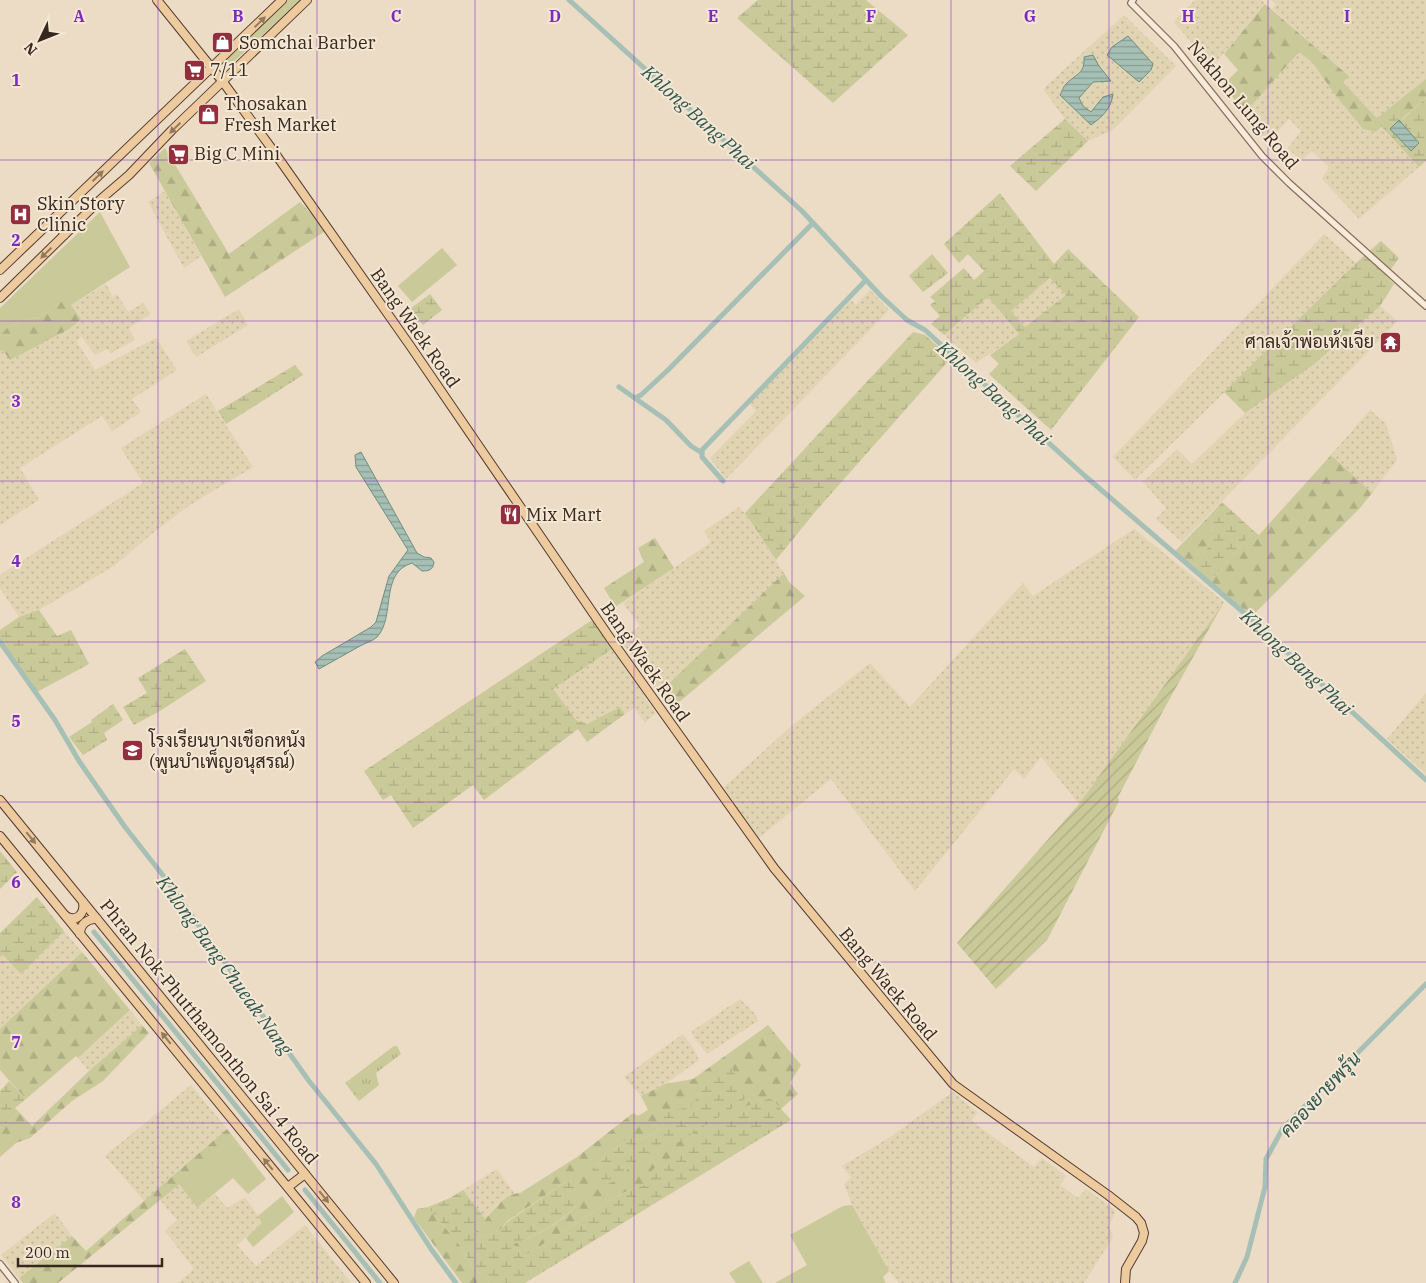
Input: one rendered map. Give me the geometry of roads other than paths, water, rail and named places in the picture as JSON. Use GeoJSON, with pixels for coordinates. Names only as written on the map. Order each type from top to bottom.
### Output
{"type":"FeatureCollection","features":[{"type":"Feature","properties":{"kind":"main road","name":"Bang Waek Road"},"geometry":{"type":"LineString","coordinates":[[157,0],[223,82],[411,347],[610,638],[774,868],[954,1084],[1108,1195],[1141,1223],[1144,1233],[1142,1241],[1126,1269],[1125,1283]]}},
{"type":"Feature","properties":{"kind":"main road"},"geometry":{"type":"LineString","coordinates":[[0,270],[282,0]]}},
{"type":"Feature","properties":{"kind":"main road"},"geometry":{"type":"LineString","coordinates":[[0,298],[308,0]]}},
{"type":"Feature","properties":{"kind":"main road"},"geometry":{"type":"LineString","coordinates":[[50,223],[61,224],[64,229],[64,235]]}},
{"type":"Feature","properties":{"kind":"main road","name":"Phran Nok-Phutthamonthon Sai 4 Road"},"geometry":{"type":"LineString","coordinates":[[0,800],[394,1283]]}},
{"type":"Feature","properties":{"kind":"main road","name":"Phran Nok-Phutthamonthon Sai 4 Road"},"geometry":{"type":"LineString","coordinates":[[0,836],[366,1283]]}},
{"type":"Feature","properties":{"kind":"main road"},"geometry":{"type":"LineString","coordinates":[[66,916],[72,919],[80,916],[84,909],[83,902]]}},
{"type":"Feature","properties":{"kind":"main road"},"geometry":{"type":"LineString","coordinates":[[80,934],[85,922],[92,918],[97,919]]}},
{"type":"Feature","properties":{"kind":"main road"},"geometry":{"type":"LineString","coordinates":[[288,1187],[305,1174]]}},
{"type":"Feature","properties":{"kind":"street","name":"Nakhon Lung Road"},"geometry":{"type":"LineString","coordinates":[[1133,0],[1130,3],[1174,46],[1262,156],[1289,183],[1426,306]]}},
{"type":"Feature","properties":{"kind":"street"},"geometry":{"type":"LineString","coordinates":[[0,1264],[15,1283]]}},
{"type":"Feature","properties":{"kind":"waterway","name":"Khlong Bang Phai"},"geometry":{"type":"LineString","coordinates":[[569,0],[802,211],[881,296],[907,320],[925,330],[1085,476],[1250,618],[1426,780]]}},
{"type":"Feature","properties":{"kind":"waterway"},"geometry":{"type":"LineString","coordinates":[[635,398],[641,395],[668,370],[813,223]]}},
{"type":"Feature","properties":{"kind":"waterway"},"geometry":{"type":"LineString","coordinates":[[723,481],[702,457],[702,450],[866,280]]}},
{"type":"Feature","properties":{"kind":"waterway"},"geometry":{"type":"LineString","coordinates":[[619,387],[666,420],[691,446],[702,453]]}},
{"type":"Feature","properties":{"kind":"waterway","name":"Khlong Bang Chueak Nang"},"geometry":{"type":"LineString","coordinates":[[0,642],[55,720],[79,761],[125,827],[165,878],[309,1081],[376,1164],[431,1249],[456,1283]]}},
{"type":"Feature","properties":{"kind":"waterway"},"geometry":{"type":"LineString","coordinates":[[94,932],[288,1170]]}},
{"type":"Feature","properties":{"kind":"waterway","name":"คลองยายพรุ้น"},"geometry":{"type":"LineString","coordinates":[[1235,1283],[1247,1257],[1265,1187],[1266,1159],[1283,1128],[1426,984]]}},
{"type":"Feature","properties":{"kind":"waterway"},"geometry":{"type":"LineString","coordinates":[[305,1190],[380,1283]]}},
{"type":"Feature","properties":{"kind":"place","name":"Somchai Barber"},"geometry":{"type":"Point","coordinates":[223,43]}},
{"type":"Feature","properties":{"kind":"place","name":"7/11"},"geometry":{"type":"Point","coordinates":[194,70]}},
{"type":"Feature","properties":{"kind":"place","name":"Thosakan Fresh Market"},"geometry":{"type":"Point","coordinates":[208,114]}},
{"type":"Feature","properties":{"kind":"place","name":"Big C Mini"},"geometry":{"type":"Point","coordinates":[178,154]}},
{"type":"Feature","properties":{"kind":"place","name":"Skin Story Clinic"},"geometry":{"type":"Point","coordinates":[21,214]}},
{"type":"Feature","properties":{"kind":"place","name":"ศาลเจ้าพ่อเห้งเจีย"},"geometry":{"type":"Point","coordinates":[1390,342]}},
{"type":"Feature","properties":{"kind":"place","name":"Mix Mart"},"geometry":{"type":"Point","coordinates":[510,515]}},
{"type":"Feature","properties":{"kind":"place","name":"โรงเรียนบางเชือกหนัง (พูนบำเพ็ญอนุสรณ์)"},"geometry":{"type":"Point","coordinates":[133,751]}}]}
